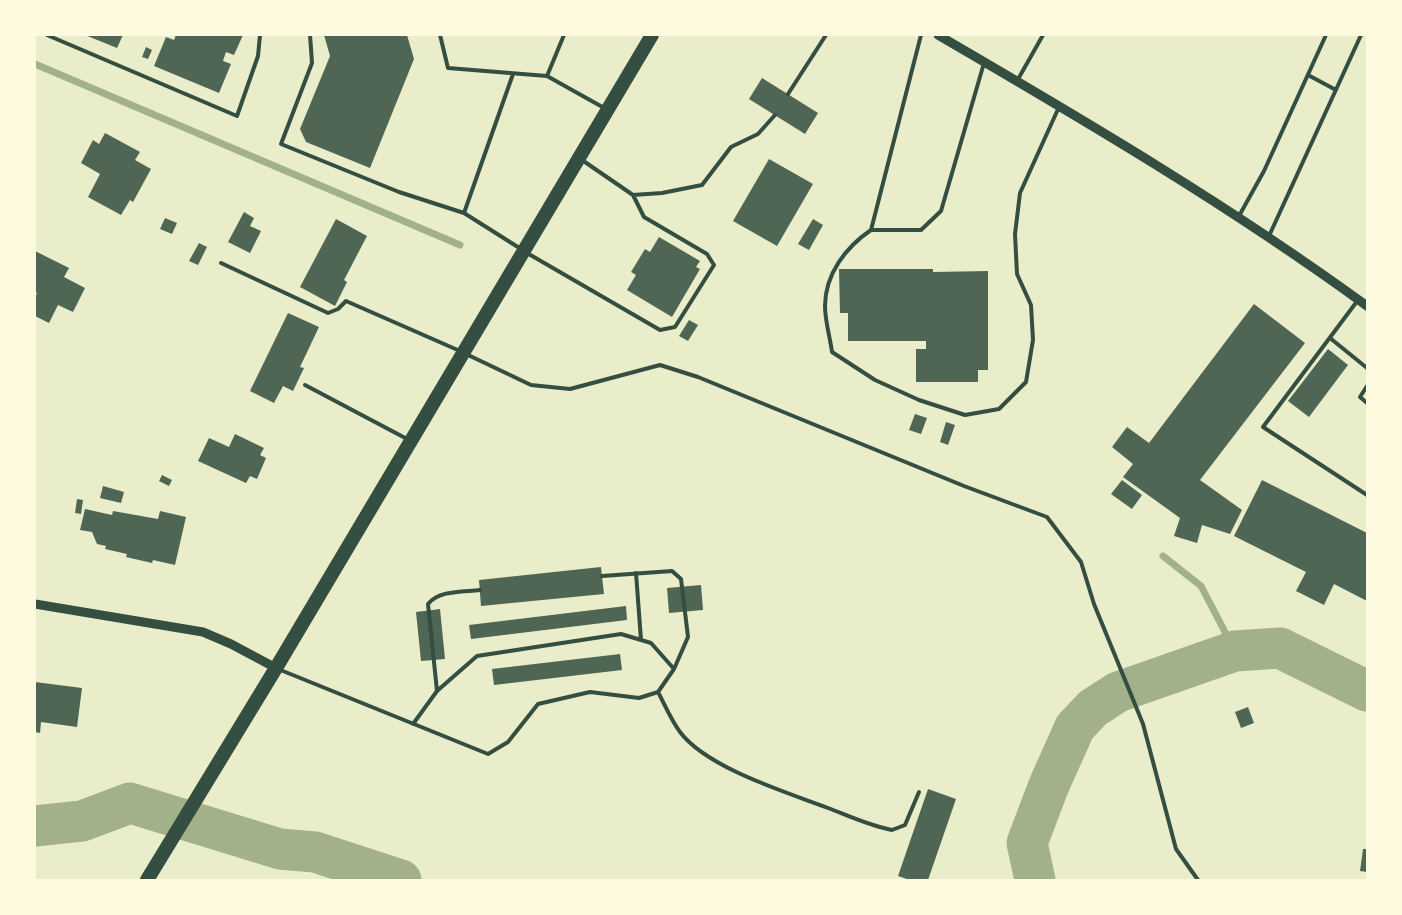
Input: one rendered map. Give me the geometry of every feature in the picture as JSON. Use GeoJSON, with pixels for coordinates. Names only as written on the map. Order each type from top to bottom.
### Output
{"type":"FeatureCollection","features":[{"type":"Feature","properties":{"kind":"highway"},"geometry":{"type":"LineString","coordinates":[[147,880],[276,668],[652,35]]}},
{"type":"Feature","properties":{"kind":"street"},"geometry":{"type":"LineString","coordinates":[[938,35],[1239,216],[1367,306]]}},
{"type":"Feature","properties":{"kind":"street"},"geometry":{"type":"LineString","coordinates":[[35,604],[203,632],[231,644],[276,668]]}},
{"type":"Feature","properties":{"kind":"lane"},"geometry":{"type":"LineString","coordinates":[[47,35],[237,116],[258,56],[260,35]]}},
{"type":"Feature","properties":{"kind":"lane"},"geometry":{"type":"LineString","coordinates":[[310,35],[312,63],[281,144],[399,192],[464,213],[524,251],[660,330],[675,327],[714,265],[707,254],[644,217],[632,195],[580,158]]}},
{"type":"Feature","properties":{"kind":"lane"},"geometry":{"type":"LineString","coordinates":[[440,35],[448,68],[547,76],[608,110]]}},
{"type":"Feature","properties":{"kind":"lane"},"geometry":{"type":"LineString","coordinates":[[547,76],[564,35]]}},
{"type":"Feature","properties":{"kind":"lane"},"geometry":{"type":"LineString","coordinates":[[788,94],[826,35]]}},
{"type":"Feature","properties":{"kind":"lane"},"geometry":{"type":"LineString","coordinates":[[871,230],[921,35]]}},
{"type":"Feature","properties":{"kind":"lane"},"geometry":{"type":"LineString","coordinates":[[1017,81],[1043,35]]}},
{"type":"Feature","properties":{"kind":"lane"},"geometry":{"type":"LineString","coordinates":[[1239,216],[1264,171],[1326,35]]}},
{"type":"Feature","properties":{"kind":"lane"},"geometry":{"type":"LineString","coordinates":[[1268,236],[1361,35]]}},
{"type":"Feature","properties":{"kind":"lane"},"geometry":{"type":"LineString","coordinates":[[984,62],[941,211],[921,230],[871,230],[854,241],[834,269],[825,305],[832,352],[875,380],[919,400],[965,416],[999,409],[1026,382],[1033,340],[1031,306],[1017,274],[1015,234],[1020,193],[1059,107]]}},
{"type":"Feature","properties":{"kind":"lane"},"geometry":{"type":"LineString","coordinates":[[464,213],[513,74]]}},
{"type":"Feature","properties":{"kind":"lane"},"geometry":{"type":"LineString","coordinates":[[1308,76],[1336,90]]}},
{"type":"Feature","properties":{"kind":"lane"},"geometry":{"type":"LineString","coordinates":[[632,195],[662,193],[702,185],[731,147],[758,134],[774,115]]}},
{"type":"Feature","properties":{"kind":"lane"},"geometry":{"type":"LineString","coordinates":[[222,263],[328,313],[338,310],[346,301],[463,352],[531,385],[570,389],[660,365],[698,377],[964,486],[1048,517],[1081,562],[1094,604],[1118,658],[1143,724],[1176,849],[1198,880]]}},
{"type":"Feature","properties":{"kind":"lane"},"geometry":{"type":"LineString","coordinates":[[1358,300],[1263,427],[1367,495]]}},
{"type":"Feature","properties":{"kind":"lane"},"geometry":{"type":"LineString","coordinates":[[1330,338],[1367,368]]}},
{"type":"Feature","properties":{"kind":"lane"},"geometry":{"type":"LineString","coordinates":[[305,385],[411,441]]}},
{"type":"Feature","properties":{"kind":"lane"},"geometry":{"type":"LineString","coordinates":[[1367,386],[1360,397],[1367,402]]}},
{"type":"Feature","properties":{"kind":"lane"},"geometry":{"type":"LineString","coordinates":[[276,668],[488,754],[508,742],[538,704],[590,692],[639,698],[658,692],[674,669],[688,637],[681,578],[672,570],[602,576]]}},
{"type":"Feature","properties":{"kind":"lane"},"geometry":{"type":"LineString","coordinates":[[636,573],[641,640]]}},
{"type":"Feature","properties":{"kind":"lane"},"geometry":{"type":"LineString","coordinates":[[437,691],[428,604],[432,598],[443,594],[480,590]]}},
{"type":"Feature","properties":{"kind":"lane"},"geometry":{"type":"LineString","coordinates":[[413,724],[437,691],[477,656],[622,634],[651,642],[674,669]]}},
{"type":"Feature","properties":{"kind":"lane"},"geometry":{"type":"LineString","coordinates":[[658,692],[680,732],[698,749],[717,762],[748,777],[825,807],[892,830],[905,825],[919,792]]}},
{"type":"Feature","properties":{"kind":"building"},"geometry":{"type":"Polygon","coordinates":[[[85,35],[123,35],[117,48],[85,35]]]}},
{"type":"Feature","properties":{"kind":"building"},"geometry":{"type":"Polygon","coordinates":[[[176,35],[243,35],[234,55],[226,52],[223,61],[231,64],[219,93],[154,66],[166,37],[174,40],[176,35]]]}},
{"type":"Feature","properties":{"kind":"building"},"geometry":{"type":"Polygon","coordinates":[[[324,35],[407,35],[414,59],[370,168],[306,142],[300,129],[330,56],[324,35]]]}},
{"type":"Feature","properties":{"kind":"building"},"geometry":{"type":"Polygon","coordinates":[[[146,47],[152,50],[148,59],[142,57],[146,47]]]}},
{"type":"Feature","properties":{"kind":"building"},"geometry":{"type":"Polygon","coordinates":[[[762,78],[818,113],[805,134],[749,99],[762,78]]]}},
{"type":"Feature","properties":{"kind":"building"},"geometry":{"type":"Polygon","coordinates":[[[105,133],[140,152],[135,160],[151,169],[133,202],[130,200],[121,215],[88,197],[100,174],[81,163],[93,140],[99,144],[105,133]]]}},
{"type":"Feature","properties":{"kind":"building"},"geometry":{"type":"Polygon","coordinates":[[[769,159],[813,184],[777,246],[733,221],[769,159]]]}},
{"type":"Feature","properties":{"kind":"building"},"geometry":{"type":"Polygon","coordinates":[[[244,212],[254,218],[250,226],[261,231],[250,253],[228,242],[244,212]]]}},
{"type":"Feature","properties":{"kind":"building"},"geometry":{"type":"Polygon","coordinates":[[[165,218],[177,223],[172,234],[160,229],[165,218]]]}},
{"type":"Feature","properties":{"kind":"building"},"geometry":{"type":"Polygon","coordinates":[[[336,219],[367,236],[344,280],[347,282],[335,306],[300,287],[336,219]]]}},
{"type":"Feature","properties":{"kind":"building"},"geometry":{"type":"Polygon","coordinates":[[[813,219],[823,225],[809,250],[798,244],[813,219]]]}},
{"type":"Feature","properties":{"kind":"building"},"geometry":{"type":"Polygon","coordinates":[[[659,237],[700,261],[696,267],[700,269],[672,317],[627,290],[636,275],[631,272],[645,249],[650,252],[659,237]]]}},
{"type":"Feature","properties":{"kind":"building"},"geometry":{"type":"Polygon","coordinates":[[[199,243],[207,247],[198,265],[189,261],[199,243]]]}},
{"type":"Feature","properties":{"kind":"building"},"geometry":{"type":"Polygon","coordinates":[[[35,251],[69,268],[64,277],[85,288],[73,312],[58,305],[49,323],[35,316],[35,298],[37,293],[35,292],[35,251]]]}},
{"type":"Feature","properties":{"kind":"building"},"geometry":{"type":"Polygon","coordinates":[[[839,269],[933,269],[933,272],[988,271],[988,370],[978,370],[978,382],[916,382],[916,349],[926,349],[926,341],[848,341],[848,313],[840,313],[839,269]]]}},
{"type":"Feature","properties":{"kind":"building"},"geometry":{"type":"Polygon","coordinates":[[[1254,304],[1305,343],[1200,480],[1242,510],[1230,534],[1202,525],[1197,543],[1174,536],[1180,518],[1123,477],[1133,464],[1112,447],[1127,427],[1149,443],[1254,304]]]}},
{"type":"Feature","properties":{"kind":"building"},"geometry":{"type":"Polygon","coordinates":[[[288,313],[319,327],[300,367],[304,368],[293,391],[283,386],[274,403],[250,391],[288,313]]]}},
{"type":"Feature","properties":{"kind":"building"},"geometry":{"type":"Polygon","coordinates":[[[689,320],[698,325],[688,341],[679,336],[689,320]]]}},
{"type":"Feature","properties":{"kind":"building"},"geometry":{"type":"Polygon","coordinates":[[[1328,349],[1348,365],[1309,417],[1288,401],[1328,349]]]}},
{"type":"Feature","properties":{"kind":"building"},"geometry":{"type":"Polygon","coordinates":[[[915,414],[927,418],[921,434],[909,430],[915,414]]]}},
{"type":"Feature","properties":{"kind":"building"},"geometry":{"type":"Polygon","coordinates":[[[946,422],[955,425],[948,445],[940,442],[946,422]]]}},
{"type":"Feature","properties":{"kind":"building"},"geometry":{"type":"Polygon","coordinates":[[[235,434],[264,448],[260,455],[266,458],[257,479],[250,476],[246,483],[198,461],[209,438],[229,447],[235,434]]]}},
{"type":"Feature","properties":{"kind":"building"},"geometry":{"type":"Polygon","coordinates":[[[162,475],[172,480],[169,486],[159,481],[162,475]]]}},
{"type":"Feature","properties":{"kind":"building"},"geometry":{"type":"Polygon","coordinates":[[[1122,480],[1142,495],[1132,509],[1111,494],[1122,480]]]}},
{"type":"Feature","properties":{"kind":"building"},"geometry":{"type":"Polygon","coordinates":[[[1262,480],[1367,533],[1367,601],[1334,584],[1324,605],[1296,591],[1306,572],[1234,536],[1262,480]]]}},
{"type":"Feature","properties":{"kind":"building"},"geometry":{"type":"Polygon","coordinates":[[[103,486],[124,492],[121,503],[100,498],[103,486]]]}},
{"type":"Feature","properties":{"kind":"building"},"geometry":{"type":"Polygon","coordinates":[[[77,499],[83,500],[81,514],[75,513],[77,499]]]}},
{"type":"Feature","properties":{"kind":"building"},"geometry":{"type":"Polygon","coordinates":[[[85,509],[112,515],[113,511],[158,519],[160,511],[186,517],[175,565],[153,560],[152,563],[126,557],[127,554],[105,549],[106,546],[97,544],[92,532],[80,530],[85,509]]]}},
{"type":"Feature","properties":{"kind":"building"},"geometry":{"type":"Polygon","coordinates":[[[601,567],[604,594],[481,606],[479,580],[601,567]]]}},
{"type":"Feature","properties":{"kind":"building"},"geometry":{"type":"Polygon","coordinates":[[[701,585],[703,610],[669,613],[667,588],[701,585]]]}},
{"type":"Feature","properties":{"kind":"building"},"geometry":{"type":"Polygon","coordinates":[[[626,606],[627,620],[471,639],[469,625],[626,606]]]}},
{"type":"Feature","properties":{"kind":"building"},"geometry":{"type":"Polygon","coordinates":[[[440,609],[445,659],[421,661],[416,612],[440,609]]]}},
{"type":"Feature","properties":{"kind":"building"},"geometry":{"type":"Polygon","coordinates":[[[620,654],[622,670],[494,685],[492,669],[620,654]]]}},
{"type":"Feature","properties":{"kind":"building"},"geometry":{"type":"Polygon","coordinates":[[[35,682],[82,688],[77,727],[41,722],[40,733],[35,732],[35,682]]]}},
{"type":"Feature","properties":{"kind":"building"},"geometry":{"type":"Polygon","coordinates":[[[1248,707],[1254,723],[1241,728],[1235,712],[1248,707]]]}},
{"type":"Feature","properties":{"kind":"building"},"geometry":{"type":"Polygon","coordinates":[[[928,789],[956,799],[928,880],[910,880],[898,876],[928,789]]]}},
{"type":"Feature","properties":{"kind":"building"},"geometry":{"type":"Polygon","coordinates":[[[1363,849],[1367,849],[1367,872],[1360,871],[1363,849]]]}},
{"type":"Feature","properties":{"kind":"waterway"},"geometry":{"type":"LineString","coordinates":[[35,64],[460,245]]}},
{"type":"Feature","properties":{"kind":"waterway"},"geometry":{"type":"LineString","coordinates":[[1163,556],[1201,586],[1235,651]]}},
{"type":"Feature","properties":{"kind":"waterway"},"geometry":{"type":"LineString","coordinates":[[1035,880],[1027,843],[1049,785],[1075,727],[1093,708],[1118,692],[1235,651],[1280,648],[1367,691]]}},
{"type":"Feature","properties":{"kind":"waterway"},"geometry":{"type":"LineString","coordinates":[[35,826],[82,821],[130,803],[280,849],[315,852],[401,880]]}}]}
